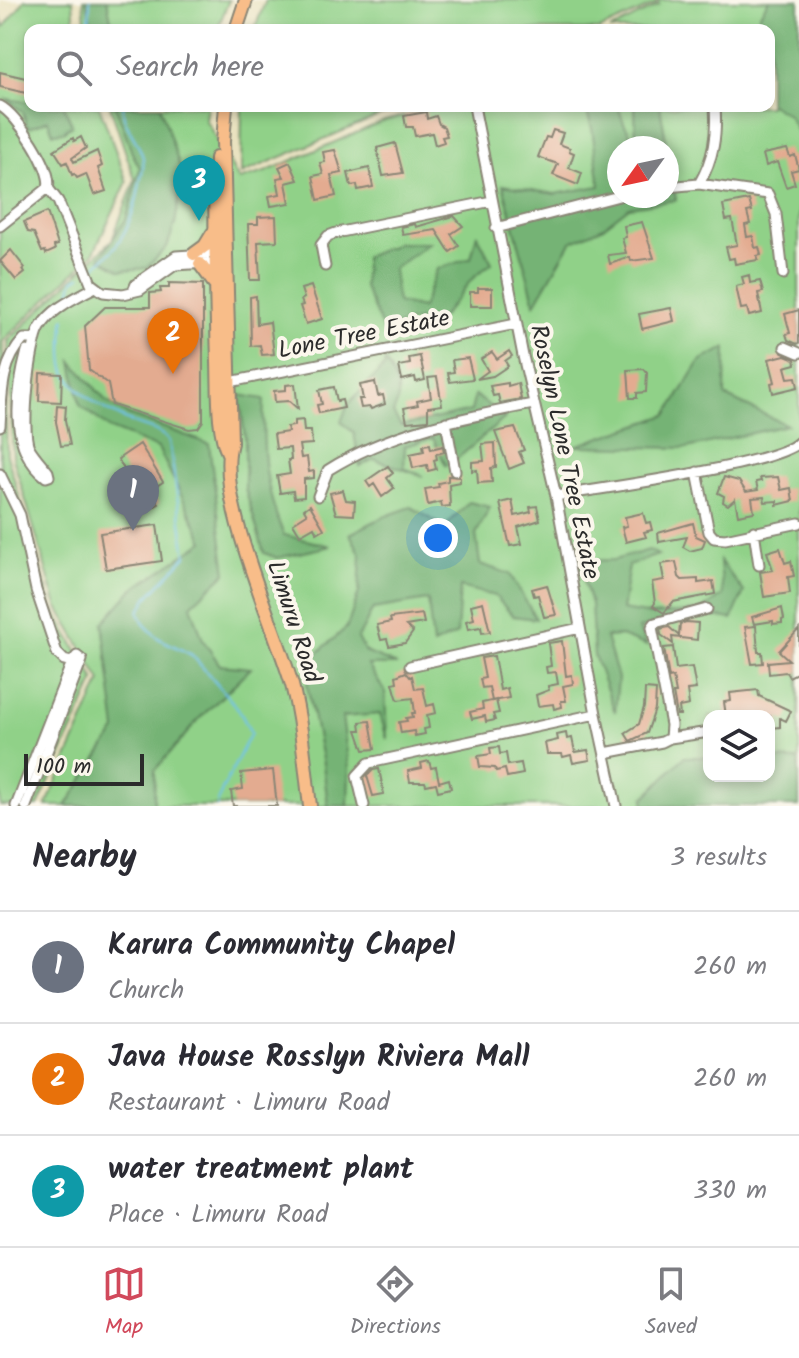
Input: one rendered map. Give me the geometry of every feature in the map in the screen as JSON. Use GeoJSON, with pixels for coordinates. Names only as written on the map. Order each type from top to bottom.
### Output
{"type":"FeatureCollection","features":[{"type":"Feature","properties":{"kind":"main road"},"geometry":{"type":"LineString","coordinates":[[232,24],[238,0]]}},
{"type":"Feature","properties":{"kind":"main road"},"geometry":{"type":"LineString","coordinates":[[238,24],[246,0]]}},
{"type":"Feature","properties":{"kind":"main road","name":"Limuru Road"},"geometry":{"type":"LineString","coordinates":[[217,112],[215,230],[221,258],[216,286],[231,443],[228,453],[231,489],[240,532],[292,687],[310,806]]}},
{"type":"Feature","properties":{"kind":"main road","name":"Limuru Road"},"geometry":{"type":"LineString","coordinates":[[225,112],[221,258],[225,383]]}},
{"type":"Feature","properties":{"kind":"main road"},"geometry":{"type":"LineString","coordinates":[[215,230],[197,259],[216,286]]}},
{"type":"Feature","properties":{"kind":"street"},"geometry":{"type":"LineString","coordinates":[[0,106],[8,110],[26,135],[47,170],[50,182],[48,188],[0,226]]}},
{"type":"Feature","properties":{"kind":"street","name":"Roselyn Lone Tree Estate"},"geometry":{"type":"LineString","coordinates":[[475,112],[516,324],[556,496],[616,806]]}},
{"type":"Feature","properties":{"kind":"street"},"geometry":{"type":"LineString","coordinates":[[699,184],[713,152],[715,112]]}},
{"type":"Feature","properties":{"kind":"street"},"geometry":{"type":"LineString","coordinates":[[679,186],[699,184],[768,194],[776,214],[783,274]]}},
{"type":"Feature","properties":{"kind":"street"},"geometry":{"type":"LineString","coordinates":[[48,188],[58,201],[95,287],[113,294],[133,291],[136,284],[172,257],[221,258]]}},
{"type":"Feature","properties":{"kind":"street"},"geometry":{"type":"LineString","coordinates":[[496,228],[607,199]]}},
{"type":"Feature","properties":{"kind":"street"},"geometry":{"type":"LineString","coordinates":[[325,266],[321,245],[328,236],[492,201]]}},
{"type":"Feature","properties":{"kind":"street"},"geometry":{"type":"LineString","coordinates":[[36,339],[27,352],[22,374],[19,425],[22,447],[46,477],[49,476],[48,472],[28,445],[26,431],[30,370],[36,339],[54,311],[95,287]]}},
{"type":"Feature","properties":{"kind":"street","name":"Lone Tree Estate"},"geometry":{"type":"LineString","coordinates":[[225,383],[516,324]]}},
{"type":"Feature","properties":{"kind":"street"},"geometry":{"type":"LineString","coordinates":[[0,426],[5,368],[24,339],[36,339]]}},
{"type":"Feature","properties":{"kind":"street"},"geometry":{"type":"LineString","coordinates":[[785,347],[799,353]]}},
{"type":"Feature","properties":{"kind":"street"},"geometry":{"type":"LineString","coordinates":[[318,496],[325,474],[335,466],[397,436],[446,422],[533,404]]}},
{"type":"Feature","properties":{"kind":"street"},"geometry":{"type":"LineString","coordinates":[[446,422],[455,471]]}},
{"type":"Feature","properties":{"kind":"street"},"geometry":{"type":"LineString","coordinates":[[556,496],[778,455],[799,442]]}},
{"type":"Feature","properties":{"kind":"street"},"geometry":{"type":"LineString","coordinates":[[697,472],[711,536],[725,539],[799,523]]}},
{"type":"Feature","properties":{"kind":"street"},"geometry":{"type":"LineString","coordinates":[[0,474],[20,515],[36,590],[57,653],[64,660],[72,662]]}},
{"type":"Feature","properties":{"kind":"street"},"geometry":{"type":"LineString","coordinates":[[754,531],[759,565]]}},
{"type":"Feature","properties":{"kind":"street"},"geometry":{"type":"LineString","coordinates":[[670,738],[671,725],[652,627],[655,623],[707,609]]}},
{"type":"Feature","properties":{"kind":"street"},"geometry":{"type":"LineString","coordinates":[[410,666],[580,628]]}},
{"type":"Feature","properties":{"kind":"street"},"geometry":{"type":"LineString","coordinates":[[16,806],[77,656],[82,660],[26,806]]}},
{"type":"Feature","properties":{"kind":"street"},"geometry":{"type":"LineString","coordinates":[[364,805],[357,776],[369,763],[596,714]]}},
{"type":"Feature","properties":{"kind":"street"},"geometry":{"type":"LineString","coordinates":[[605,753],[703,733]]}},
{"type":"Feature","properties":{"kind":"green space"},"geometry":{"type":"Polygon","coordinates":[[[25,0],[73,0],[75,24],[24,24],[24,112],[101,112],[127,182],[93,254],[3,341],[7,455],[52,608],[95,680],[38,806],[0,806],[0,14],[4,27],[25,0]]]}},
{"type":"Feature","properties":{"kind":"green space"},"geometry":{"type":"Polygon","coordinates":[[[83,0],[229,0],[219,24],[85,24],[83,0]]]}},
{"type":"Feature","properties":{"kind":"green space"},"geometry":{"type":"Polygon","coordinates":[[[86,0],[107,0],[112,24],[92,24],[86,0]]]}},
{"type":"Feature","properties":{"kind":"green space"},"geometry":{"type":"Polygon","coordinates":[[[266,0],[655,0],[656,4],[612,24],[256,24],[266,0]]]}},
{"type":"Feature","properties":{"kind":"green space"},"geometry":{"type":"Polygon","coordinates":[[[658,0],[799,0],[799,806],[46,806],[101,681],[57,606],[13,458],[8,341],[112,240],[135,180],[112,112],[206,112],[205,119],[239,180],[384,121],[418,112],[775,112],[775,24],[622,24],[659,5],[658,0]]]}},
{"type":"Feature","properties":{"kind":"green space"},"geometry":{"type":"Polygon","coordinates":[[[769,0],[799,0],[799,135],[788,115],[775,107],[775,24],[757,24],[769,0]]]}},
{"type":"Feature","properties":{"kind":"green space"},"geometry":{"type":"Polygon","coordinates":[[[7,99],[24,102],[24,112],[67,112],[72,125],[63,132],[53,133],[48,120],[28,128],[23,112],[7,99]]]}},
{"type":"Feature","properties":{"kind":"green space"},"geometry":{"type":"Polygon","coordinates":[[[117,112],[162,112],[183,176],[175,224],[167,247],[147,268],[121,270],[100,258],[126,219],[140,168],[117,112]]]}},
{"type":"Feature","properties":{"kind":"green space"},"geometry":{"type":"Polygon","coordinates":[[[242,112],[392,112],[381,115],[241,174],[242,112]]]}},
{"type":"Feature","properties":{"kind":"green space"},"geometry":{"type":"Polygon","coordinates":[[[587,112],[620,112],[631,136],[607,136],[607,208],[628,208],[602,228],[571,242],[535,304],[503,185],[555,194],[600,186],[587,112]]]}},
{"type":"Feature","properties":{"kind":"green space"},"geometry":{"type":"Polygon","coordinates":[[[635,112],[661,112],[665,136],[636,136],[635,112]]]}},
{"type":"Feature","properties":{"kind":"green space"},"geometry":{"type":"Polygon","coordinates":[[[477,234],[492,263],[472,279],[442,317],[403,323],[384,332],[364,287],[365,257],[398,243],[429,243],[393,269],[397,302],[422,308],[437,269],[471,258],[477,234]]]}},
{"type":"Feature","properties":{"kind":"green space"},"geometry":{"type":"Polygon","coordinates":[[[726,348],[725,396],[787,425],[687,448],[575,446],[667,415],[701,360],[726,348]]]}},
{"type":"Feature","properties":{"kind":"green space"},"geometry":{"type":"Polygon","coordinates":[[[72,361],[106,401],[129,415],[209,444],[226,573],[191,605],[203,640],[220,665],[251,668],[200,718],[155,770],[154,806],[66,806],[116,730],[103,623],[132,590],[204,541],[158,448],[110,429],[80,405],[72,361]]]}},
{"type":"Feature","properties":{"kind":"green space"},"geometry":{"type":"Polygon","coordinates":[[[385,361],[397,386],[398,399],[393,413],[401,426],[471,411],[475,395],[505,418],[446,466],[433,438],[405,446],[404,468],[423,476],[374,459],[360,466],[354,433],[341,422],[348,404],[384,367],[385,361]]]}},
{"type":"Feature","properties":{"kind":"green space"},"geometry":{"type":"Polygon","coordinates":[[[239,395],[264,399],[266,468],[272,501],[284,535],[331,546],[277,558],[264,553],[245,488],[245,437],[239,395]]]}},
{"type":"Feature","properties":{"kind":"green space"},"geometry":{"type":"Polygon","coordinates":[[[469,502],[490,507],[476,534],[480,564],[510,574],[536,619],[513,616],[495,596],[460,587],[457,634],[433,645],[428,600],[373,609],[358,638],[365,652],[397,665],[368,665],[385,692],[387,739],[380,714],[342,717],[349,768],[348,806],[328,806],[307,685],[313,657],[347,627],[359,592],[361,555],[350,534],[411,507],[445,527],[469,502]]]}},
{"type":"Feature","properties":{"kind":"green space"},"geometry":{"type":"Polygon","coordinates":[[[649,550],[658,555],[629,565],[622,610],[651,615],[701,611],[723,595],[720,561],[744,592],[732,619],[684,616],[639,629],[647,646],[621,636],[606,637],[618,678],[615,712],[594,655],[591,604],[578,561],[614,560],[649,550]]]}},
{"type":"Feature","properties":{"kind":"green space"},"geometry":{"type":"Polygon","coordinates":[[[684,757],[703,757],[703,782],[775,782],[775,759],[799,760],[799,806],[645,806],[644,798],[684,757]]]}},
{"type":"Feature","properties":{"kind":"building"},"geometry":{"type":"Polygon","coordinates":[[[0,72],[24,78],[24,93],[0,87],[0,72]]]}},
{"type":"Feature","properties":{"kind":"building"},"geometry":{"type":"Polygon","coordinates":[[[426,112],[427,119],[436,116],[444,127],[447,136],[442,137],[444,142],[435,145],[432,133],[415,136],[413,127],[406,127],[404,116],[426,112]]]}},
{"type":"Feature","properties":{"kind":"building"},"geometry":{"type":"Polygon","coordinates":[[[553,130],[563,133],[559,144],[574,153],[569,168],[582,173],[578,185],[553,175],[558,164],[538,157],[546,137],[550,138],[553,130]]]}},
{"type":"Feature","properties":{"kind":"building"},"geometry":{"type":"Polygon","coordinates":[[[81,137],[86,148],[72,158],[74,162],[97,151],[102,166],[98,168],[106,191],[94,195],[86,174],[77,178],[72,175],[67,162],[63,164],[54,150],[73,138],[74,141],[81,137]]]}},
{"type":"Feature","properties":{"kind":"building"},"geometry":{"type":"Polygon","coordinates":[[[395,143],[403,173],[383,176],[377,148],[395,143]]]}},
{"type":"Feature","properties":{"kind":"building"},"geometry":{"type":"Polygon","coordinates":[[[787,149],[790,157],[795,155],[799,169],[791,171],[795,184],[786,187],[777,162],[766,166],[763,154],[787,149]]]}},
{"type":"Feature","properties":{"kind":"building"},"geometry":{"type":"Polygon","coordinates":[[[335,150],[342,173],[331,175],[336,196],[318,200],[313,176],[323,174],[320,163],[325,162],[323,152],[335,150]]]}},
{"type":"Feature","properties":{"kind":"building"},"geometry":{"type":"Polygon","coordinates":[[[290,162],[298,180],[286,183],[290,203],[271,206],[269,196],[280,194],[277,178],[284,177],[279,167],[290,162]]]}},
{"type":"Feature","properties":{"kind":"building"},"geometry":{"type":"Polygon","coordinates":[[[369,168],[373,187],[358,190],[357,185],[351,186],[348,173],[369,168]]]}},
{"type":"Feature","properties":{"kind":"building"},"geometry":{"type":"Polygon","coordinates":[[[749,200],[752,211],[747,212],[750,224],[745,225],[747,237],[753,236],[755,248],[759,247],[761,255],[757,256],[758,260],[735,264],[734,258],[729,259],[726,247],[737,245],[732,219],[726,220],[723,205],[749,200]]]}},
{"type":"Feature","properties":{"kind":"building"},"geometry":{"type":"Polygon","coordinates":[[[47,212],[58,245],[46,254],[24,222],[47,212]]]}},
{"type":"Feature","properties":{"kind":"building"},"geometry":{"type":"Polygon","coordinates":[[[276,216],[277,241],[258,242],[260,280],[250,280],[248,224],[258,224],[258,217],[276,216]]]}},
{"type":"Feature","properties":{"kind":"building"},"geometry":{"type":"Polygon","coordinates":[[[454,216],[463,226],[451,234],[459,246],[450,252],[436,230],[403,235],[401,227],[415,224],[416,227],[454,216]]]}},
{"type":"Feature","properties":{"kind":"building"},"geometry":{"type":"Polygon","coordinates":[[[642,222],[654,258],[631,261],[630,257],[610,264],[608,255],[626,253],[622,238],[626,237],[624,226],[642,222]]]}},
{"type":"Feature","properties":{"kind":"building"},"geometry":{"type":"Polygon","coordinates":[[[11,250],[25,268],[25,273],[16,280],[0,261],[11,250]]]}},
{"type":"Feature","properties":{"kind":"building"},"geometry":{"type":"Polygon","coordinates":[[[749,275],[750,283],[760,281],[763,292],[758,293],[762,313],[749,316],[747,308],[741,309],[736,286],[744,284],[742,277],[749,275]]]}},
{"type":"Feature","properties":{"kind":"building"},"geometry":{"type":"Polygon","coordinates":[[[169,283],[203,284],[203,421],[198,428],[189,429],[112,405],[108,384],[89,370],[85,326],[105,307],[150,307],[150,293],[169,288],[169,283]]]}},
{"type":"Feature","properties":{"kind":"building"},"geometry":{"type":"Polygon","coordinates":[[[311,286],[322,319],[306,324],[300,306],[304,298],[301,289],[311,286]]]}},
{"type":"Feature","properties":{"kind":"building"},"geometry":{"type":"Polygon","coordinates":[[[478,288],[492,288],[492,306],[470,306],[470,292],[478,292],[478,288]]]}},
{"type":"Feature","properties":{"kind":"building"},"geometry":{"type":"Polygon","coordinates":[[[256,296],[257,324],[270,322],[274,354],[262,355],[260,345],[251,346],[250,297],[256,296]]]}},
{"type":"Feature","properties":{"kind":"building"},"geometry":{"type":"Polygon","coordinates":[[[671,308],[674,321],[642,329],[639,314],[671,308]]]}},
{"type":"Feature","properties":{"kind":"building"},"geometry":{"type":"Polygon","coordinates":[[[799,310],[797,344],[788,340],[786,334],[790,333],[785,314],[799,310]]]}},
{"type":"Feature","properties":{"kind":"building"},"geometry":{"type":"Polygon","coordinates":[[[509,351],[512,356],[505,361],[508,366],[493,376],[477,379],[488,371],[481,359],[492,352],[497,359],[509,351]]]}},
{"type":"Feature","properties":{"kind":"building"},"geometry":{"type":"Polygon","coordinates":[[[785,355],[795,359],[796,364],[785,367],[788,378],[796,377],[798,387],[773,393],[771,383],[775,382],[769,359],[785,355]]]}},
{"type":"Feature","properties":{"kind":"building"},"geometry":{"type":"Polygon","coordinates":[[[420,356],[425,380],[416,382],[415,377],[402,380],[399,366],[410,364],[409,358],[420,356]]]}},
{"type":"Feature","properties":{"kind":"building"},"geometry":{"type":"Polygon","coordinates":[[[468,358],[473,379],[450,382],[448,373],[454,372],[452,360],[468,358]]]}},
{"type":"Feature","properties":{"kind":"building"},"geometry":{"type":"Polygon","coordinates":[[[644,369],[647,373],[646,392],[637,393],[637,398],[630,398],[628,370],[644,369]]]}},
{"type":"Feature","properties":{"kind":"building"},"geometry":{"type":"Polygon","coordinates":[[[40,373],[62,374],[61,402],[39,401],[40,373]]]}},
{"type":"Feature","properties":{"kind":"building"},"geometry":{"type":"Polygon","coordinates":[[[437,377],[442,405],[428,407],[428,420],[407,422],[404,408],[431,398],[428,378],[437,377]]]}},
{"type":"Feature","properties":{"kind":"building"},"geometry":{"type":"Polygon","coordinates":[[[375,382],[378,396],[383,395],[385,404],[371,409],[361,408],[360,385],[375,382]]]}},
{"type":"Feature","properties":{"kind":"building"},"geometry":{"type":"Polygon","coordinates":[[[508,383],[508,386],[518,383],[521,399],[500,403],[498,395],[493,396],[490,386],[508,383]]]}},
{"type":"Feature","properties":{"kind":"building"},"geometry":{"type":"Polygon","coordinates":[[[295,384],[298,409],[289,401],[275,402],[274,391],[286,390],[286,385],[295,384]]]}},
{"type":"Feature","properties":{"kind":"building"},"geometry":{"type":"Polygon","coordinates":[[[334,387],[337,401],[342,400],[344,408],[319,413],[317,405],[322,404],[319,390],[334,387]]]}},
{"type":"Feature","properties":{"kind":"building"},"geometry":{"type":"Polygon","coordinates":[[[57,405],[66,406],[65,420],[70,445],[61,446],[56,422],[57,405]]]}},
{"type":"Feature","properties":{"kind":"building"},"geometry":{"type":"Polygon","coordinates":[[[303,420],[304,431],[311,431],[312,444],[299,445],[301,458],[307,457],[309,472],[314,471],[314,478],[304,479],[304,497],[294,498],[293,491],[280,493],[277,476],[290,474],[290,448],[276,449],[274,434],[288,432],[287,427],[294,426],[294,421],[303,420]]]}},
{"type":"Feature","properties":{"kind":"building"},"geometry":{"type":"Polygon","coordinates":[[[515,428],[524,450],[519,452],[524,463],[509,469],[495,432],[515,428]]]}},
{"type":"Feature","properties":{"kind":"building"},"geometry":{"type":"Polygon","coordinates":[[[495,443],[496,467],[491,468],[492,482],[478,483],[477,470],[472,471],[472,462],[484,461],[482,444],[495,443]]]}},
{"type":"Feature","properties":{"kind":"building"},"geometry":{"type":"Polygon","coordinates":[[[140,444],[163,482],[150,490],[159,504],[148,510],[118,459],[140,444]]]}},
{"type":"Feature","properties":{"kind":"building"},"geometry":{"type":"Polygon","coordinates":[[[430,444],[431,449],[443,446],[444,452],[436,454],[437,459],[434,460],[436,469],[428,471],[427,465],[413,468],[410,454],[424,451],[423,445],[430,444]]]}},
{"type":"Feature","properties":{"kind":"building"},"geometry":{"type":"Polygon","coordinates":[[[388,466],[393,473],[387,478],[394,488],[382,497],[374,484],[370,487],[366,481],[388,466]]]}},
{"type":"Feature","properties":{"kind":"building"},"geometry":{"type":"Polygon","coordinates":[[[448,476],[460,477],[460,482],[449,484],[450,506],[442,507],[441,502],[428,505],[425,489],[439,487],[438,483],[448,481],[448,476]]]}},
{"type":"Feature","properties":{"kind":"building"},"geometry":{"type":"Polygon","coordinates":[[[724,477],[739,481],[746,492],[758,490],[756,482],[761,481],[760,478],[778,477],[781,490],[791,488],[793,501],[777,505],[777,501],[765,502],[764,497],[752,498],[754,512],[738,515],[735,499],[728,505],[723,502],[724,496],[718,493],[724,477]]]}},
{"type":"Feature","properties":{"kind":"building"},"geometry":{"type":"Polygon","coordinates":[[[343,490],[346,500],[355,501],[354,515],[336,514],[330,493],[343,490]]]}},
{"type":"Feature","properties":{"kind":"building"},"geometry":{"type":"Polygon","coordinates":[[[512,500],[515,516],[531,512],[530,507],[537,506],[540,520],[518,527],[522,544],[510,546],[500,503],[512,500]]]}},
{"type":"Feature","properties":{"kind":"building"},"geometry":{"type":"Polygon","coordinates":[[[310,505],[324,529],[317,533],[314,527],[300,535],[293,523],[307,514],[304,509],[310,505]]]}},
{"type":"Feature","properties":{"kind":"building"},"geometry":{"type":"Polygon","coordinates":[[[643,513],[652,530],[644,532],[646,537],[626,542],[622,527],[627,526],[625,517],[643,513]]]}},
{"type":"Feature","properties":{"kind":"building"},"geometry":{"type":"Polygon","coordinates":[[[693,523],[696,536],[705,540],[702,548],[690,551],[683,547],[687,537],[659,542],[658,533],[693,523]]]}},
{"type":"Feature","properties":{"kind":"building"},"geometry":{"type":"Polygon","coordinates":[[[157,525],[162,561],[106,569],[100,533],[157,525]]]}},
{"type":"Feature","properties":{"kind":"building"},"geometry":{"type":"Polygon","coordinates":[[[780,548],[785,563],[791,561],[794,576],[788,577],[790,593],[764,597],[760,572],[773,570],[767,552],[780,548]]]}},
{"type":"Feature","properties":{"kind":"building"},"geometry":{"type":"Polygon","coordinates":[[[676,562],[682,580],[698,579],[698,583],[713,581],[715,594],[673,602],[664,613],[653,606],[652,582],[664,580],[661,564],[676,562]]]}},
{"type":"Feature","properties":{"kind":"building"},"geometry":{"type":"Polygon","coordinates":[[[547,585],[556,615],[544,617],[538,595],[534,596],[532,589],[547,585]]]}},
{"type":"Feature","properties":{"kind":"building"},"geometry":{"type":"Polygon","coordinates":[[[483,602],[490,632],[482,633],[481,627],[468,629],[466,621],[474,619],[471,605],[483,602]]]}},
{"type":"Feature","properties":{"kind":"building"},"geometry":{"type":"Polygon","coordinates":[[[782,608],[782,623],[754,624],[752,617],[782,608]]]}},
{"type":"Feature","properties":{"kind":"building"},"geometry":{"type":"Polygon","coordinates":[[[422,614],[424,623],[406,626],[413,632],[405,643],[389,646],[387,639],[381,640],[377,625],[391,622],[390,618],[422,614]]]}},
{"type":"Feature","properties":{"kind":"building"},"geometry":{"type":"Polygon","coordinates":[[[698,623],[697,640],[672,637],[673,644],[661,635],[660,629],[669,627],[679,636],[680,624],[698,623]]]}},
{"type":"Feature","properties":{"kind":"building"},"geometry":{"type":"Polygon","coordinates":[[[756,626],[758,652],[762,652],[763,663],[752,664],[745,627],[756,626]]]}},
{"type":"Feature","properties":{"kind":"building"},"geometry":{"type":"Polygon","coordinates":[[[799,629],[799,672],[789,677],[786,672],[769,674],[768,662],[789,660],[779,651],[799,629]]]}},
{"type":"Feature","properties":{"kind":"building"},"geometry":{"type":"Polygon","coordinates":[[[562,641],[566,676],[572,675],[573,684],[563,686],[566,701],[561,701],[562,707],[554,709],[553,704],[538,706],[536,695],[549,690],[548,686],[558,684],[556,672],[547,673],[546,667],[551,666],[548,643],[562,641]]]}},
{"type":"Feature","properties":{"kind":"building"},"geometry":{"type":"Polygon","coordinates":[[[673,647],[676,669],[692,667],[696,689],[687,690],[689,705],[679,707],[680,715],[677,715],[673,677],[669,678],[664,648],[673,647]]]}},
{"type":"Feature","properties":{"kind":"building"},"geometry":{"type":"Polygon","coordinates":[[[494,656],[500,690],[507,688],[509,698],[492,701],[489,687],[482,688],[480,679],[485,678],[481,658],[494,656]]]}},
{"type":"Feature","properties":{"kind":"building"},"geometry":{"type":"Polygon","coordinates":[[[406,672],[412,676],[415,689],[423,688],[427,706],[434,704],[436,713],[427,715],[429,728],[424,729],[425,734],[415,736],[414,731],[401,733],[399,722],[407,721],[406,718],[413,717],[412,713],[415,713],[413,698],[398,700],[393,683],[397,682],[396,676],[406,672]]]}},
{"type":"Feature","properties":{"kind":"building"},"geometry":{"type":"Polygon","coordinates":[[[645,689],[656,690],[655,709],[647,733],[630,741],[625,733],[639,724],[645,689]]]}},
{"type":"Feature","properties":{"kind":"building"},"geometry":{"type":"Polygon","coordinates":[[[758,690],[759,696],[791,711],[786,721],[780,718],[780,727],[775,728],[775,710],[725,710],[724,702],[731,701],[730,693],[758,690]]]}},
{"type":"Feature","properties":{"kind":"building"},"geometry":{"type":"Polygon","coordinates":[[[496,700],[499,713],[493,714],[495,720],[486,722],[485,716],[472,719],[470,712],[483,709],[482,703],[496,700]]]}},
{"type":"Feature","properties":{"kind":"building"},"geometry":{"type":"Polygon","coordinates":[[[370,721],[375,749],[364,750],[357,730],[361,730],[360,722],[370,721]]]}},
{"type":"Feature","properties":{"kind":"building"},"geometry":{"type":"Polygon","coordinates":[[[566,733],[567,739],[572,738],[575,752],[588,750],[590,760],[573,763],[571,755],[547,754],[545,743],[558,740],[557,735],[566,733]]]}},
{"type":"Feature","properties":{"kind":"building"},"geometry":{"type":"Polygon","coordinates":[[[499,747],[500,754],[506,753],[508,765],[521,763],[523,774],[507,777],[505,769],[496,771],[495,768],[480,767],[478,756],[491,754],[490,748],[499,747]]]}},
{"type":"Feature","properties":{"kind":"building"},"geometry":{"type":"Polygon","coordinates":[[[429,761],[431,768],[436,767],[439,782],[449,779],[451,788],[438,791],[436,783],[410,782],[408,771],[422,768],[421,763],[429,761]]]}},
{"type":"Feature","properties":{"kind":"building"},"geometry":{"type":"Polygon","coordinates":[[[379,769],[384,794],[373,796],[367,776],[379,769]]]}},
{"type":"Feature","properties":{"kind":"building"},"geometry":{"type":"Polygon","coordinates":[[[273,770],[277,806],[233,806],[231,791],[243,789],[241,773],[273,770]]]}},
{"type":"Feature","properties":{"kind":"waterway"},"geometry":{"type":"LineString","coordinates":[[89,24],[90,0]]}},
{"type":"Feature","properties":{"kind":"waterway"},"geometry":{"type":"LineString","coordinates":[[92,268],[111,251],[125,231],[143,170],[143,158],[123,112]]}},
{"type":"Feature","properties":{"kind":"waterway"},"geometry":{"type":"LineString","coordinates":[[69,296],[74,280],[81,276]]}},
{"type":"Feature","properties":{"kind":"waterway"},"geometry":{"type":"LineString","coordinates":[[65,318],[64,363],[72,382],[104,408],[156,431],[169,441],[186,556],[147,598],[139,612],[144,624],[158,638],[192,655],[239,710],[251,733],[217,806]]}},
{"type":"Feature","properties":{"kind":"place","name":"water treatment plant"},"geometry":{"type":"Point","coordinates":[199,221]}},
{"type":"Feature","properties":{"kind":"place","name":"Java House Rosslyn Riviera Mall"},"geometry":{"type":"Point","coordinates":[173,374]}},
{"type":"Feature","properties":{"kind":"place","name":"Karura Community Chapel"},"geometry":{"type":"Point","coordinates":[133,531]}}]}
